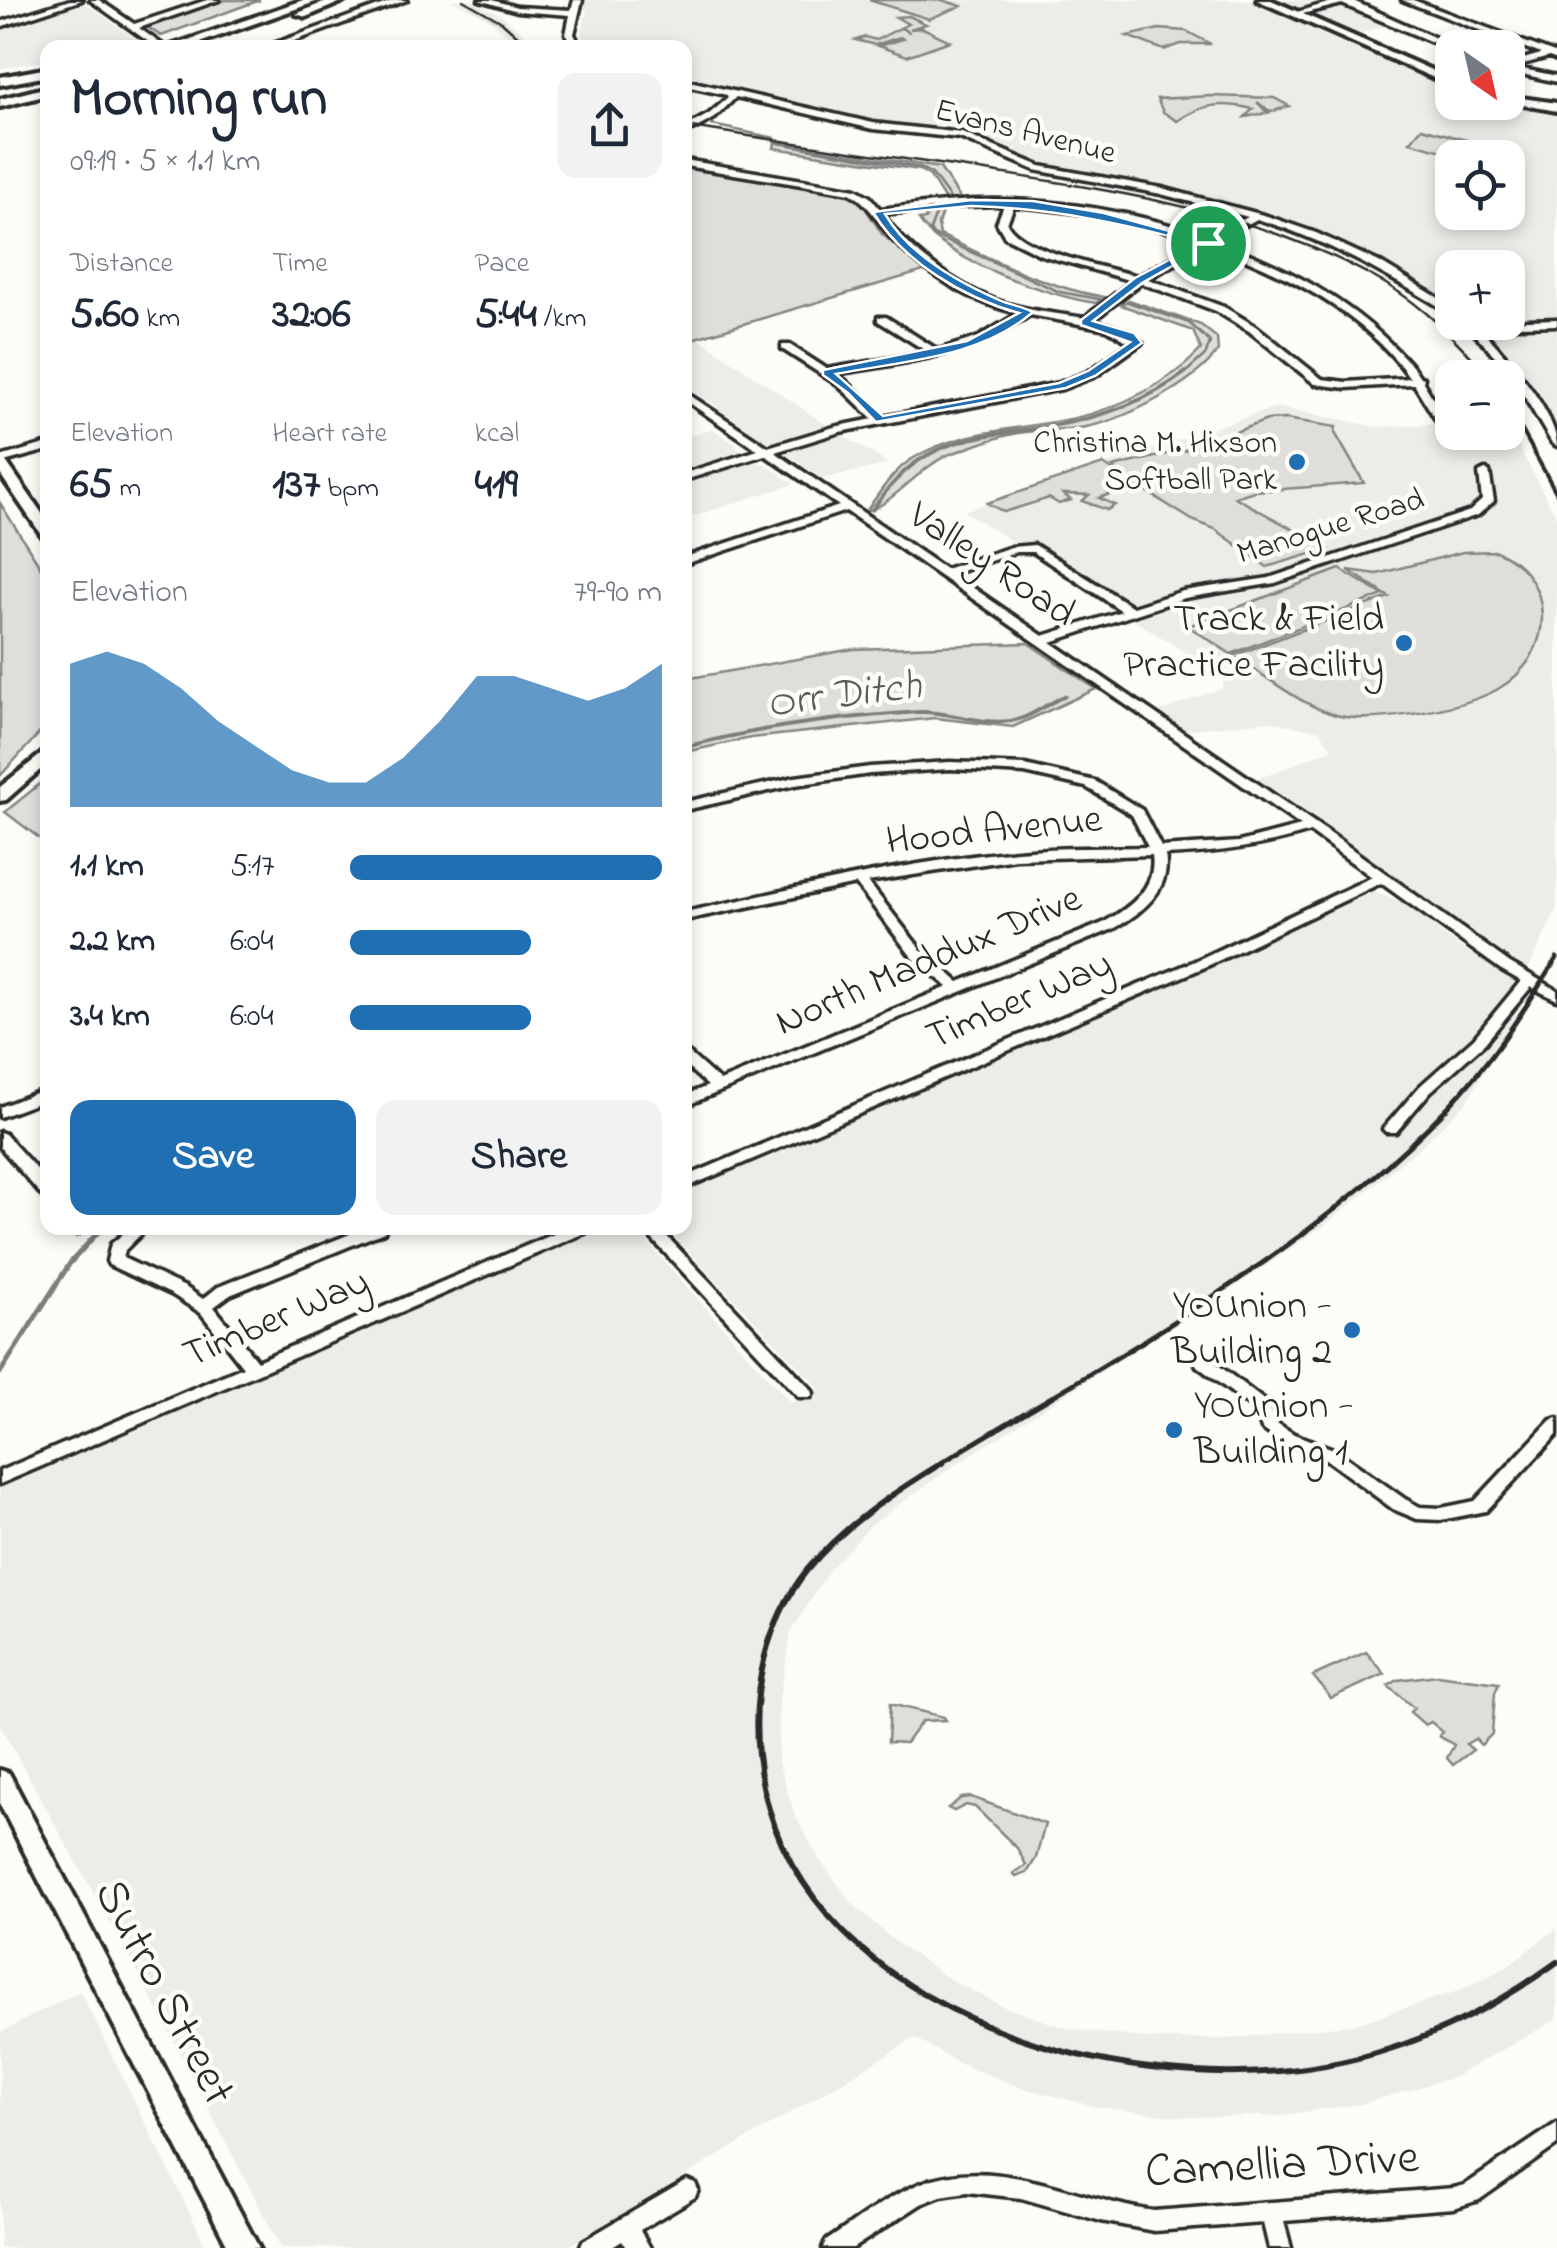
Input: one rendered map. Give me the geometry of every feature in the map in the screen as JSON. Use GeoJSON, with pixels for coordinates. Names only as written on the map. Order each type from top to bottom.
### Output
{"type":"FeatureCollection","features":[{"type":"Feature","properties":{"kind":"highway"},"geometry":{"type":"LineString","coordinates":[[192,40],[316,0]]}},
{"type":"Feature","properties":{"kind":"highway"},"geometry":{"type":"LineString","coordinates":[[222,40],[340,0]]}},
{"type":"Feature","properties":{"kind":"highway"},"geometry":{"type":"LineString","coordinates":[[0,81],[40,82]]}},
{"type":"Feature","properties":{"kind":"highway"},"geometry":{"type":"LineString","coordinates":[[0,96],[40,84]]}},
{"type":"Feature","properties":{"kind":"main road"},"geometry":{"type":"LineString","coordinates":[[1262,0],[1435,75]]}},
{"type":"Feature","properties":{"kind":"main road"},"geometry":{"type":"LineString","coordinates":[[1525,102],[1557,107]]}},
{"type":"Feature","properties":{"kind":"main road"},"geometry":{"type":"LineString","coordinates":[[0,462],[40,522]]}},
{"type":"Feature","properties":{"kind":"main road"},"geometry":{"type":"LineString","coordinates":[[0,796],[40,761]]}},
{"type":"Feature","properties":{"kind":"main road","name":"Sutro Street"},"geometry":{"type":"LineString","coordinates":[[0,1780],[244,2248]]}},
{"type":"Feature","properties":{"kind":"street"},"geometry":{"type":"LineString","coordinates":[[0,25],[78,0]]}},
{"type":"Feature","properties":{"kind":"street"},"geometry":{"type":"LineString","coordinates":[[94,0],[152,40]]}},
{"type":"Feature","properties":{"kind":"street"},"geometry":{"type":"LineString","coordinates":[[133,27],[216,0]]}},
{"type":"Feature","properties":{"kind":"street"},"geometry":{"type":"LineString","coordinates":[[289,40],[403,0]]}},
{"type":"Feature","properties":{"kind":"street"},"geometry":{"type":"LineString","coordinates":[[483,0],[517,9],[575,13]]}},
{"type":"Feature","properties":{"kind":"street"},"geometry":{"type":"LineString","coordinates":[[572,40],[578,0]]}},
{"type":"Feature","properties":{"kind":"street"},"geometry":{"type":"LineString","coordinates":[[1294,14],[1345,0],[1435,40]]}},
{"type":"Feature","properties":{"kind":"street"},"geometry":{"type":"LineString","coordinates":[[1406,0],[1546,55]]}},
{"type":"Feature","properties":{"kind":"street"},"geometry":{"type":"LineString","coordinates":[[1525,62],[1557,55]]}},
{"type":"Feature","properties":{"kind":"street"},"geometry":{"type":"LineString","coordinates":[[1525,71],[1557,79]]}},
{"type":"Feature","properties":{"kind":"street","name":"Evans Avenue"},"geometry":{"type":"LineString","coordinates":[[692,85],[874,126],[962,136],[1032,166],[1162,191],[1256,216],[1303,230],[1376,264],[1435,300]]}},
{"type":"Feature","properties":{"kind":"street"},"geometry":{"type":"LineString","coordinates":[[692,126],[717,113],[732,99],[731,93]]}},
{"type":"Feature","properties":{"kind":"street"},"geometry":{"type":"LineString","coordinates":[[692,164],[862,194],[891,232],[934,268],[995,303],[1085,322],[1136,340],[1106,365],[1062,386],[880,420],[692,475]]}},
{"type":"Feature","properties":{"kind":"street"},"geometry":{"type":"LineString","coordinates":[[878,212],[1010,203],[1104,216],[1208,243],[1287,274],[1351,311],[1393,346],[1420,380],[1435,408]]}},
{"type":"Feature","properties":{"kind":"street"},"geometry":{"type":"LineString","coordinates":[[1010,203],[1002,223],[1016,240],[1064,260],[1187,294],[1238,319],[1319,382],[1346,385],[1420,380]]}},
{"type":"Feature","properties":{"kind":"street"},"geometry":{"type":"LineString","coordinates":[[1085,322],[1138,280],[1256,216]]}},
{"type":"Feature","properties":{"kind":"street"},"geometry":{"type":"LineString","coordinates":[[827,372],[984,339],[1028,312]]}},
{"type":"Feature","properties":{"kind":"street"},"geometry":{"type":"LineString","coordinates":[[882,319],[935,352]]}},
{"type":"Feature","properties":{"kind":"street"},"geometry":{"type":"LineString","coordinates":[[1525,322],[1557,322]]}},
{"type":"Feature","properties":{"kind":"street"},"geometry":{"type":"LineString","coordinates":[[1486,340],[1515,372],[1557,443]]}},
{"type":"Feature","properties":{"kind":"street"},"geometry":{"type":"LineString","coordinates":[[786,347],[852,390],[880,420]]}},
{"type":"Feature","properties":{"kind":"street","name":"Valley Road"},"geometry":{"type":"LineString","coordinates":[[692,402],[1044,640],[1529,981],[1557,996]]}},
{"type":"Feature","properties":{"kind":"street"},"geometry":{"type":"LineString","coordinates":[[0,462],[40,449]]}},
{"type":"Feature","properties":{"kind":"street","name":"Manogue Road"},"geometry":{"type":"LineString","coordinates":[[1044,640],[1184,595],[1271,580],[1474,513],[1488,500],[1485,473]]}},
{"type":"Feature","properties":{"kind":"street"},"geometry":{"type":"LineString","coordinates":[[692,559],[847,507]]}},
{"type":"Feature","properties":{"kind":"street"},"geometry":{"type":"LineString","coordinates":[[945,573],[1014,549],[1034,548],[1130,610]]}},
{"type":"Feature","properties":{"kind":"street"},"geometry":{"type":"LineString","coordinates":[[692,804],[779,782],[867,770],[960,766],[1024,769],[1068,776],[1120,800],[1142,819],[1158,849]]}},
{"type":"Feature","properties":{"kind":"street","name":"Hood Avenue"},"geometry":{"type":"LineString","coordinates":[[692,915],[1013,855],[1240,846],[1311,826]]}},
{"type":"Feature","properties":{"kind":"street","name":"North Maddux Drive"},"geometry":{"type":"LineString","coordinates":[[692,1098],[1108,926],[1132,912],[1157,881],[1158,849]]}},
{"type":"Feature","properties":{"kind":"street","name":"Timber Way"},"geometry":{"type":"LineString","coordinates":[[692,1180],[1214,957],[1380,878]]}},
{"type":"Feature","properties":{"kind":"street"},"geometry":{"type":"LineString","coordinates":[[860,881],[917,954],[957,988]]}},
{"type":"Feature","properties":{"kind":"street"},"geometry":{"type":"LineString","coordinates":[[1391,1128],[1424,1089],[1479,1041],[1529,981]]}},
{"type":"Feature","properties":{"kind":"street"},"geometry":{"type":"LineString","coordinates":[[692,1063],[718,1087]]}},
{"type":"Feature","properties":{"kind":"street"},"geometry":{"type":"LineString","coordinates":[[0,1112],[40,1096]]}},
{"type":"Feature","properties":{"kind":"street"},"geometry":{"type":"LineString","coordinates":[[0,1137],[40,1184]]}},
{"type":"Feature","properties":{"kind":"street"},"geometry":{"type":"LineString","coordinates":[[132,1235],[113,1256],[123,1266],[204,1306],[254,1368]]}},
{"type":"Feature","properties":{"kind":"street"},"geometry":{"type":"LineString","coordinates":[[204,1306],[224,1291],[361,1235]]}},
{"type":"Feature","properties":{"kind":"street","name":"Timber Way"},"geometry":{"type":"LineString","coordinates":[[0,1478],[565,1235]]}},
{"type":"Feature","properties":{"kind":"street"},"geometry":{"type":"LineString","coordinates":[[657,1235],[804,1393]]}},
{"type":"Feature","properties":{"kind":"street"},"geometry":{"type":"LineString","coordinates":[[1203,1362],[1262,1408],[1268,1425],[1288,1438],[1330,1454],[1417,1513],[1441,1514],[1480,1506],[1556,1426]]}},
{"type":"Feature","properties":{"kind":"street","name":"Camellia Drive"},"geometry":{"type":"LineString","coordinates":[[834,2248],[920,2194],[967,2182],[1006,2186],[1130,2220],[1454,2198],[1471,2193],[1557,2133]]}},
{"type":"Feature","properties":{"kind":"street"},"geometry":{"type":"LineString","coordinates":[[592,2248],[687,2190]]}},
{"type":"Feature","properties":{"kind":"street"},"geometry":{"type":"LineString","coordinates":[[1271,2212],[1280,2248]]}},
{"type":"Feature","properties":{"kind":"street"},"geometry":{"type":"LineString","coordinates":[[625,2228],[639,2248]]}},
{"type":"Feature","properties":{"kind":"shaded area"},"geometry":{"type":"Polygon","coordinates":[[[225,0],[260,0],[161,36],[147,27],[225,0]]]}},
{"type":"Feature","properties":{"kind":"shaded area"},"geometry":{"type":"Polygon","coordinates":[[[451,0],[470,0],[500,14],[532,40],[513,40],[486,17],[451,0]]]}},
{"type":"Feature","properties":{"kind":"shaded area"},"geometry":{"type":"Polygon","coordinates":[[[584,0],[1337,0],[1285,14],[1310,29],[1435,82],[1435,120],[1525,120],[1525,107],[1557,112],[1557,430],[1525,379],[1525,360],[1513,360],[1494,340],[1525,340],[1525,250],[1435,250],[1435,295],[1395,271],[1280,219],[1175,191],[1033,164],[967,135],[885,125],[692,81],[692,40],[585,40],[581,35],[587,10],[582,8],[584,0]]]}},
{"type":"Feature","properties":{"kind":"shaded area"},"geometry":{"type":"Polygon","coordinates":[[[869,0],[942,0],[961,6],[929,19],[869,0]]]}},
{"type":"Feature","properties":{"kind":"shaded area"},"geometry":{"type":"Polygon","coordinates":[[[86,4],[137,40],[40,40],[40,61],[0,69],[0,29],[86,4]]]}},
{"type":"Feature","properties":{"kind":"shaded area"},"geometry":{"type":"Polygon","coordinates":[[[1345,5],[1393,24],[1357,34],[1314,14],[1345,5]]]}},
{"type":"Feature","properties":{"kind":"shaded area"},"geometry":{"type":"Polygon","coordinates":[[[909,16],[926,24],[910,29],[923,28],[950,41],[907,56],[878,46],[903,39],[900,37],[875,45],[856,40],[876,40],[908,24],[896,17],[909,16]]]}},
{"type":"Feature","properties":{"kind":"shaded area"},"geometry":{"type":"Polygon","coordinates":[[[1159,29],[1186,31],[1211,44],[1181,44],[1164,50],[1127,36],[1159,29]]]}},
{"type":"Feature","properties":{"kind":"shaded area"},"geometry":{"type":"Polygon","coordinates":[[[1274,98],[1289,106],[1271,112],[1257,102],[1268,113],[1245,117],[1253,109],[1214,106],[1177,121],[1163,112],[1157,99],[1274,98]]]}},
{"type":"Feature","properties":{"kind":"shaded area"},"geometry":{"type":"Polygon","coordinates":[[[1422,128],[1466,140],[1435,140],[1435,149],[1410,142],[1422,128]]]}},
{"type":"Feature","properties":{"kind":"shaded area"},"geometry":{"type":"Polygon","coordinates":[[[775,142],[940,168],[962,201],[946,202],[930,176],[920,170],[774,148],[775,142]]]}},
{"type":"Feature","properties":{"kind":"shaded area"},"geometry":{"type":"Polygon","coordinates":[[[692,169],[847,194],[862,203],[882,234],[924,271],[692,339],[692,169]]]}},
{"type":"Feature","properties":{"kind":"shaded area"},"geometry":{"type":"Polygon","coordinates":[[[943,209],[938,224],[940,235],[1040,280],[1104,297],[1096,303],[1027,285],[950,249],[919,220],[926,219],[924,210],[943,209]]]}},
{"type":"Feature","properties":{"kind":"shaded area"},"geometry":{"type":"Polygon","coordinates":[[[1129,300],[1201,325],[1217,338],[1218,351],[1192,377],[1136,410],[1080,428],[1011,434],[953,453],[884,503],[867,510],[899,470],[931,449],[970,436],[1075,418],[1108,408],[1159,383],[1201,349],[1193,331],[1121,305],[1129,300]]]}},
{"type":"Feature","properties":{"kind":"shaded area"},"geometry":{"type":"Polygon","coordinates":[[[697,337],[829,427],[778,443],[766,441],[692,390],[692,339],[697,337]]]}},
{"type":"Feature","properties":{"kind":"shaded area"},"geometry":{"type":"Polygon","coordinates":[[[1277,407],[1377,427],[1435,424],[1435,450],[1520,450],[1557,518],[1557,908],[1528,970],[1257,779],[1332,749],[1320,731],[1268,721],[1186,730],[1159,712],[1222,688],[1225,678],[964,511],[1277,407]]]}},
{"type":"Feature","properties":{"kind":"shaded area"},"geometry":{"type":"Polygon","coordinates":[[[1267,420],[1336,427],[1335,433],[1364,483],[1254,491],[1235,497],[1328,549],[1267,567],[1215,529],[1192,520],[1136,485],[1099,498],[1115,505],[1107,510],[1082,501],[1089,495],[1063,494],[1071,500],[1059,504],[1049,498],[1004,512],[987,503],[1103,464],[1124,477],[1113,467],[1193,448],[1267,420]]]}},
{"type":"Feature","properties":{"kind":"shaded area"},"geometry":{"type":"Polygon","coordinates":[[[713,429],[737,446],[741,454],[692,471],[692,436],[713,429]]]}},
{"type":"Feature","properties":{"kind":"shaded area"},"geometry":{"type":"Polygon","coordinates":[[[839,433],[889,464],[822,479],[786,453],[839,433]]]}},
{"type":"Feature","properties":{"kind":"shaded area"},"geometry":{"type":"Polygon","coordinates":[[[746,462],[765,464],[794,484],[694,516],[692,480],[746,462]]]}},
{"type":"Feature","properties":{"kind":"shaded area"},"geometry":{"type":"Polygon","coordinates":[[[0,503],[40,566],[40,733],[0,776],[0,503]]]}},
{"type":"Feature","properties":{"kind":"shaded area","name":"Track & Field Practice Facility"},"geometry":{"type":"Polygon","coordinates":[[[1496,551],[1516,563],[1530,578],[1539,597],[1542,617],[1531,657],[1517,674],[1483,696],[1398,716],[1340,716],[1299,699],[1233,656],[1389,597],[1348,570],[1377,574],[1463,552],[1496,551]]]}},
{"type":"Feature","properties":{"kind":"shaded area"},"geometry":{"type":"Polygon","coordinates":[[[1340,569],[1383,595],[1231,654],[1188,626],[1340,569]]]}},
{"type":"Feature","properties":{"kind":"shaded area"},"geometry":{"type":"Polygon","coordinates":[[[1028,643],[1096,689],[1013,727],[935,718],[751,738],[692,751],[692,678],[853,649],[1028,643]]]}},
{"type":"Feature","properties":{"kind":"shaded area"},"geometry":{"type":"Polygon","coordinates":[[[40,784],[40,839],[5,812],[40,784]]]}},
{"type":"Feature","properties":{"kind":"shaded area"},"geometry":{"type":"Polygon","coordinates":[[[1373,892],[1400,901],[1460,947],[1530,989],[1467,1102],[1419,1148],[1329,1222],[955,1465],[872,1524],[829,1570],[791,1632],[779,1699],[778,1762],[795,1816],[819,1859],[851,1902],[894,1941],[951,1980],[1006,2008],[1069,2029],[1149,2039],[1226,2039],[1356,2024],[1458,1991],[1503,1969],[1557,1928],[1557,2019],[1454,2077],[1361,2104],[1277,2116],[1182,2117],[1096,2107],[1020,2087],[960,2064],[915,2038],[565,2248],[281,2248],[145,1986],[0,1725],[0,1488],[590,1235],[641,1235],[791,1403],[819,1388],[673,1235],[692,1235],[692,1188],[1373,892]]]}},
{"type":"Feature","properties":{"kind":"shaded area"},"geometry":{"type":"Polygon","coordinates":[[[1366,1652],[1385,1674],[1331,1698],[1313,1676],[1366,1652]]]}},
{"type":"Feature","properties":{"kind":"shaded area"},"geometry":{"type":"Polygon","coordinates":[[[1437,1675],[1499,1683],[1492,1734],[1481,1745],[1475,1739],[1466,1744],[1473,1750],[1453,1765],[1447,1758],[1454,1745],[1439,1736],[1443,1732],[1431,1722],[1425,1725],[1410,1712],[1414,1708],[1388,1686],[1398,1680],[1437,1675]]]}},
{"type":"Feature","properties":{"kind":"shaded area"},"geometry":{"type":"Polygon","coordinates":[[[890,1704],[946,1720],[922,1721],[906,1743],[888,1742],[890,1704]]]}},
{"type":"Feature","properties":{"kind":"shaded area"},"geometry":{"type":"Polygon","coordinates":[[[971,1797],[1045,1824],[1036,1858],[1027,1873],[1016,1877],[1013,1874],[1026,1865],[1017,1848],[975,1807],[966,1805],[954,1811],[948,1808],[961,1798],[971,1797]]]}},
{"type":"Feature","properties":{"kind":"shaded area"},"geometry":{"type":"Polygon","coordinates":[[[80,1991],[207,2248],[0,2248],[0,2033],[80,1991]]]}},
{"type":"Feature","properties":{"kind":"waterway"},"geometry":{"type":"LineString","coordinates":[[901,28],[909,32]]}},
{"type":"Feature","properties":{"kind":"waterway","name":"Orr Ditch"},"geometry":{"type":"LineString","coordinates":[[712,125],[775,138]]}},
{"type":"Feature","properties":{"kind":"waterway","name":"Orr Ditch"},"geometry":{"type":"LineString","coordinates":[[778,143],[921,168],[932,174],[951,200]]}},
{"type":"Feature","properties":{"kind":"waterway","name":"Orr Ditch"},"geometry":{"type":"LineString","coordinates":[[937,211],[930,230],[933,235],[1060,292],[1099,299]]}},
{"type":"Feature","properties":{"kind":"waterway","name":"Orr Ditch"},"geometry":{"type":"LineString","coordinates":[[1128,302],[1189,323],[1210,342],[1206,354],[1183,375]]}},
{"type":"Feature","properties":{"kind":"waterway","name":"Orr Ditch"},"geometry":{"type":"LineString","coordinates":[[872,510],[903,473],[940,449],[971,439],[1105,413],[1156,392],[1186,372]]}},
{"type":"Feature","properties":{"kind":"waterway","name":"Orr Ditch"},"geometry":{"type":"LineString","coordinates":[[692,745],[772,728],[890,714],[930,712],[1010,721],[1065,696]]}},
{"type":"Feature","properties":{"kind":"waterway","name":"Orr Ditch"},"geometry":{"type":"LineString","coordinates":[[0,1373],[70,1263],[96,1235]]}},
{"type":"Feature","properties":{"kind":"railway"},"geometry":{"type":"LineString","coordinates":[[463,0],[502,22],[522,40]]}},
{"type":"Feature","properties":{"kind":"railway"},"geometry":{"type":"LineString","coordinates":[[692,127],[1141,197],[1243,223],[1292,239],[1386,284],[1428,314],[1474,360]]}},
{"type":"Feature","properties":{"kind":"railway"},"geometry":{"type":"LineString","coordinates":[[1525,436],[1557,494]]}},
{"type":"Feature","properties":{"kind":"railway"},"geometry":{"type":"LineString","coordinates":[[938,1465],[1206,1302],[1333,1210],[1393,1160],[1465,1089],[1507,1035],[1557,958]]}},
{"type":"Feature","properties":{"kind":"railway"},"geometry":{"type":"LineString","coordinates":[[942,1463],[853,1524],[807,1570],[772,1635],[764,1658],[757,1706],[758,1755],[781,1842],[828,1915],[893,1974],[972,2019],[1059,2050],[1150,2068],[1241,2073],[1325,2065],[1388,2050],[1476,2013],[1557,1962]]}},
{"type":"Feature","properties":{"kind":"place","name":"Christina M. Hixson Softball Park"},"geometry":{"type":"Point","coordinates":[1297,462]}},
{"type":"Feature","properties":{"kind":"place","name":"Track & Field Practice Facility"},"geometry":{"type":"Point","coordinates":[1404,643]}},
{"type":"Feature","properties":{"kind":"place","name":"YOUnion - Building 2"},"geometry":{"type":"Point","coordinates":[1352,1330]}},
{"type":"Feature","properties":{"kind":"place","name":"YOUnion - Building 1"},"geometry":{"type":"Point","coordinates":[1174,1430]}},
{"type":"Feature","properties":{"kind":"route"},"geometry":{"type":"LineString","coordinates":[[971,203],[1033,204],[1104,216],[1208,243],[1138,280],[1085,322],[1130,336],[1136,343],[1092,374],[1062,386],[880,420],[852,390],[827,372],[970,344],[1028,312],[995,303],[934,268],[891,232],[878,212],[971,203]]}}]}
